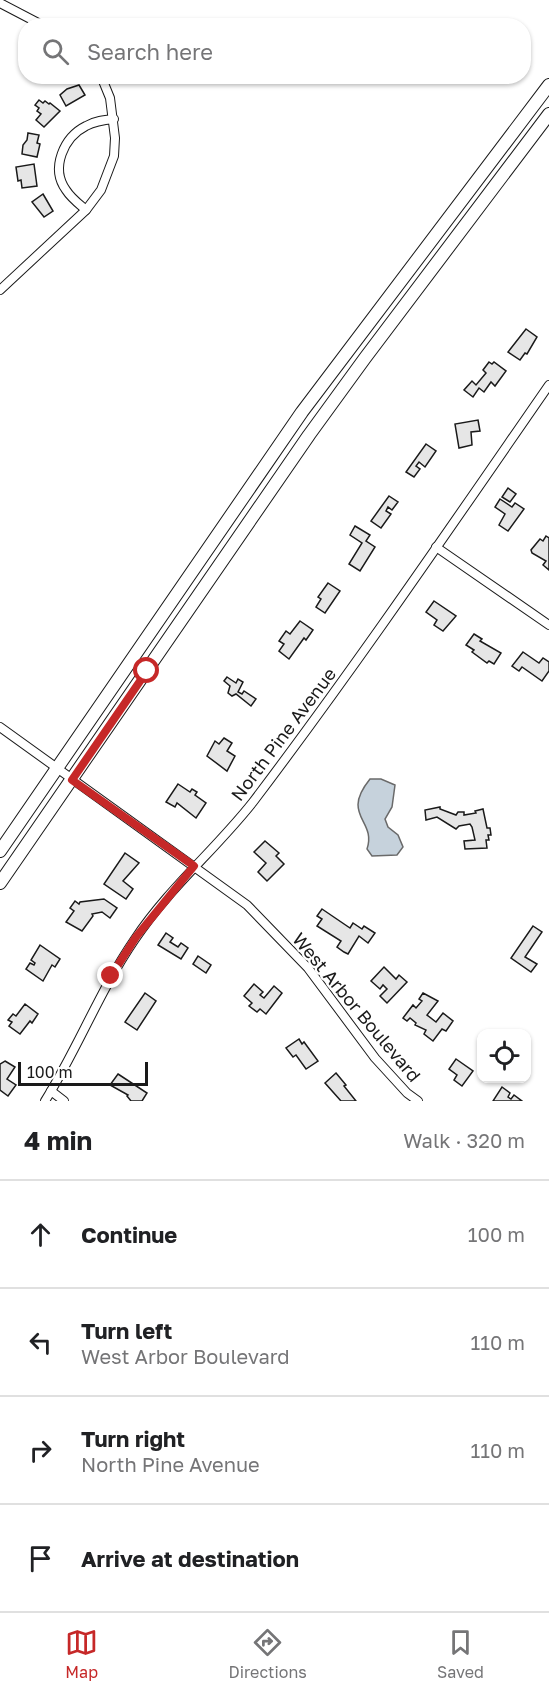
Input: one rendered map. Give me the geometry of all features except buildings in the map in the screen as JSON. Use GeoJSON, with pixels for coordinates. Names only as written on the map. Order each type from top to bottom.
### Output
{"type":"FeatureCollection","features":[{"type":"Feature","properties":{"kind":"main road"},"geometry":{"type":"LineString","coordinates":[[0,851],[302,412],[549,85]]}},
{"type":"Feature","properties":{"kind":"main road"},"geometry":{"type":"LineString","coordinates":[[0,884],[309,435],[549,114]]}},
{"type":"Feature","properties":{"kind":"street"},"geometry":{"type":"LineString","coordinates":[[0,3],[29,18]]}},
{"type":"Feature","properties":{"kind":"street"},"geometry":{"type":"LineString","coordinates":[[0,290],[86,210],[101,190],[114,156],[114,119],[104,84]]}},
{"type":"Feature","properties":{"kind":"street"},"geometry":{"type":"LineString","coordinates":[[86,210],[65,189],[60,178],[61,155],[69,140],[79,130],[88,124],[114,119]]}},
{"type":"Feature","properties":{"kind":"street","name":"North Pine Avenue"},"geometry":{"type":"LineString","coordinates":[[45,1101],[113,972],[149,920],[251,803],[324,706],[549,385]]}},
{"type":"Feature","properties":{"kind":"street"},"geometry":{"type":"LineString","coordinates":[[436,547],[549,625]]}},
{"type":"Feature","properties":{"kind":"street","name":"West Arbor Boulevard"},"geometry":{"type":"LineString","coordinates":[[0,727],[247,905],[308,968],[375,1058],[407,1093],[418,1101]]}},
{"type":"Feature","properties":{"kind":"street"},"geometry":{"type":"LineString","coordinates":[[51,1091],[64,1101]]}},
{"type":"Feature","properties":{"kind":"shaded area"},"geometry":{"type":"Polygon","coordinates":[[[370,779],[381,779],[395,785],[392,807],[385,819],[388,827],[398,835],[403,847],[397,855],[372,856],[367,849],[369,839],[358,801],[370,779]]]}},
{"type":"Feature","properties":{"kind":"route"},"geometry":{"type":"LineString","coordinates":[[111,976],[136,937],[194,866],[72,780],[147,671]]}}]}
